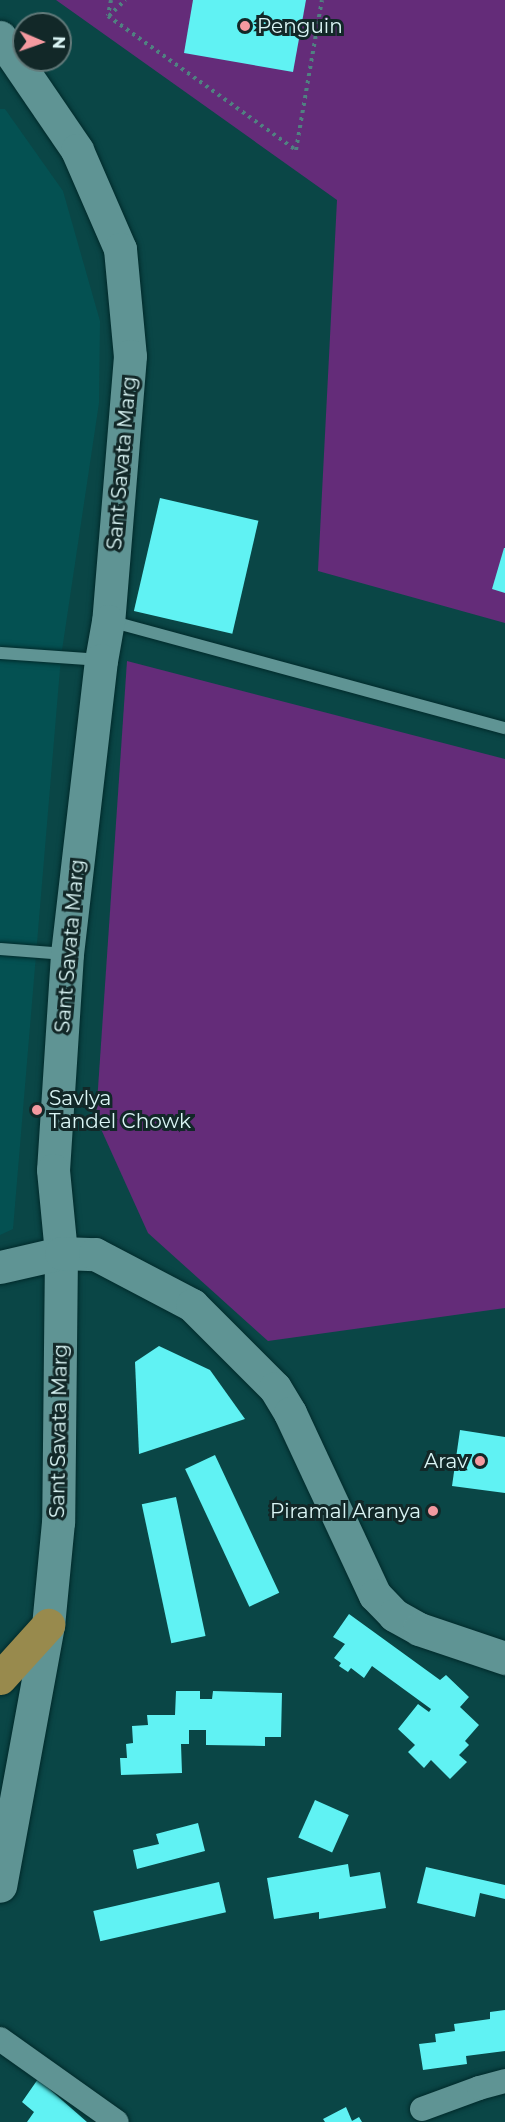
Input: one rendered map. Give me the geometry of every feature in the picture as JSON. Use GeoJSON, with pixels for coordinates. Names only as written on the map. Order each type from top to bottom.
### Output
{"type":"FeatureCollection","features":[{"type":"Feature","properties":{"kind":"main road"},"geometry":{"type":"LineString","coordinates":[[0,1678],[48,1625]]}},
{"type":"Feature","properties":{"kind":"street","name":"Sant Savata Marg"},"geometry":{"type":"LineString","coordinates":[[0,37],[77,150],[120,249],[130,356],[108,621],[100,660],[67,954],[53,1170],[60,1253],[58,1522],[48,1625],[0,1886]]}},
{"type":"Feature","properties":{"kind":"street"},"geometry":{"type":"LineString","coordinates":[[0,1267],[60,1253],[95,1254],[192,1305],[275,1388],[290,1413],[375,1595],[394,1615],[419,1629],[505,1658]]}},
{"type":"Feature","properties":{"kind":"street"},"geometry":{"type":"LineString","coordinates":[[0,2039],[117,2122]]}},
{"type":"Feature","properties":{"kind":"street"},"geometry":{"type":"LineString","coordinates":[[422,2109],[505,2081]]}},
{"type":"Feature","properties":{"kind":"lane"},"geometry":{"type":"LineString","coordinates":[[108,621],[505,728]]}},
{"type":"Feature","properties":{"kind":"lane"},"geometry":{"type":"LineString","coordinates":[[0,653],[100,660]]}},
{"type":"Feature","properties":{"kind":"lane"},"geometry":{"type":"LineString","coordinates":[[0,949],[67,954]]}},
{"type":"Feature","properties":{"kind":"path"},"geometry":{"type":"LineString","coordinates":[[108,16],[111,0]]}},
{"type":"Feature","properties":{"kind":"path"},"geometry":{"type":"LineString","coordinates":[[108,16],[125,0]]}},
{"type":"Feature","properties":{"kind":"path"},"geometry":{"type":"LineString","coordinates":[[108,16],[296,150],[322,0]]}},
{"type":"Feature","properties":{"kind":"shaded area"},"geometry":{"type":"Polygon","coordinates":[[[56,0],[505,0],[505,623],[318,571],[337,200],[56,0]]]}},
{"type":"Feature","properties":{"kind":"shaded area"},"geometry":{"type":"Polygon","coordinates":[[[0,109],[5,109],[63,191],[100,321],[99,403],[61,657],[13,1229],[0,1235],[0,109]]]}},
{"type":"Feature","properties":{"kind":"shaded area"},"geometry":{"type":"Polygon","coordinates":[[[127,661],[505,759],[505,1308],[268,1341],[148,1233],[96,1118],[127,661]]]}},
{"type":"Feature","properties":{"kind":"building","name":"Penguin"},"geometry":{"type":"Polygon","coordinates":[[[193,0],[306,0],[293,72],[184,53],[193,0]]]}},
{"type":"Feature","properties":{"kind":"building"},"geometry":{"type":"Polygon","coordinates":[[[160,498],[258,521],[232,634],[134,611],[160,498]]]}},
{"type":"Feature","properties":{"kind":"building"},"geometry":{"type":"Polygon","coordinates":[[[505,548],[505,593],[492,589],[505,548]]]}},
{"type":"Feature","properties":{"kind":"building"},"geometry":{"type":"Polygon","coordinates":[[[159,1346],[210,1370],[245,1419],[139,1454],[135,1362],[159,1346]]]}},
{"type":"Feature","properties":{"kind":"building","name":"Arav"},"geometry":{"type":"Polygon","coordinates":[[[460,1430],[505,1437],[505,1493],[452,1486],[460,1430]]]}},
{"type":"Feature","properties":{"kind":"building"},"geometry":{"type":"Polygon","coordinates":[[[215,1455],[279,1593],[249,1607],[185,1469],[215,1455]]]}},
{"type":"Feature","properties":{"kind":"building"},"geometry":{"type":"Polygon","coordinates":[[[176,1497],[206,1636],[171,1643],[142,1504],[176,1497]]]}},
{"type":"Feature","properties":{"kind":"building"},"geometry":{"type":"Polygon","coordinates":[[[349,1614],[440,1680],[446,1675],[469,1697],[460,1707],[479,1725],[465,1741],[469,1745],[459,1755],[467,1762],[450,1779],[431,1760],[424,1768],[408,1752],[415,1745],[398,1729],[418,1704],[429,1712],[431,1709],[372,1666],[364,1678],[351,1668],[348,1672],[339,1666],[341,1663],[334,1658],[345,1644],[333,1637],[349,1614]]]}},
{"type":"Feature","properties":{"kind":"building"},"geometry":{"type":"Polygon","coordinates":[[[176,1691],[200,1691],[200,1699],[212,1699],[213,1691],[282,1693],[281,1737],[265,1737],[265,1746],[206,1745],[206,1730],[189,1730],[189,1744],[181,1744],[182,1773],[121,1775],[120,1758],[127,1758],[126,1744],[133,1743],[132,1726],[148,1725],[147,1715],[175,1715],[176,1691]]]}},
{"type":"Feature","properties":{"kind":"building"},"geometry":{"type":"Polygon","coordinates":[[[315,1800],[349,1815],[332,1853],[298,1837],[315,1800]]]}},
{"type":"Feature","properties":{"kind":"building"},"geometry":{"type":"Polygon","coordinates":[[[198,1823],[205,1851],[137,1869],[133,1850],[159,1844],[156,1834],[198,1823]]]}},
{"type":"Feature","properties":{"kind":"building"},"geometry":{"type":"Polygon","coordinates":[[[348,1864],[350,1877],[380,1872],[386,1908],[319,1919],[319,1912],[274,1919],[267,1878],[348,1864]]]}},
{"type":"Feature","properties":{"kind":"building"},"geometry":{"type":"Polygon","coordinates":[[[426,1867],[505,1885],[505,1899],[480,1893],[475,1917],[417,1903],[426,1867]]]}},
{"type":"Feature","properties":{"kind":"building"},"geometry":{"type":"Polygon","coordinates":[[[219,1882],[226,1912],[100,1941],[93,1911],[219,1882]]]}},
{"type":"Feature","properties":{"kind":"building"},"geometry":{"type":"Polygon","coordinates":[[[505,2010],[505,2051],[466,2056],[467,2064],[423,2070],[419,2044],[436,2042],[435,2034],[455,2031],[454,2024],[490,2019],[490,2012],[505,2010]]]}},
{"type":"Feature","properties":{"kind":"building"},"geometry":{"type":"Polygon","coordinates":[[[38,2079],[87,2122],[27,2122],[34,2112],[22,2102],[38,2079]]]}},
{"type":"Feature","properties":{"kind":"building"},"geometry":{"type":"Polygon","coordinates":[[[346,2107],[352,2121],[359,2117],[362,2122],[325,2122],[323,2119],[346,2107]]]}},
{"type":"Feature","properties":{"kind":"place","name":"Penguin"},"geometry":{"type":"Point","coordinates":[245,26]}},
{"type":"Feature","properties":{"kind":"place","name":"Savlya Tandel Chowk"},"geometry":{"type":"Point","coordinates":[37,1110]}},
{"type":"Feature","properties":{"kind":"place","name":"Arav"},"geometry":{"type":"Point","coordinates":[480,1461]}},
{"type":"Feature","properties":{"kind":"place","name":"Piramal Aranya"},"geometry":{"type":"Point","coordinates":[433,1511]}}]}
